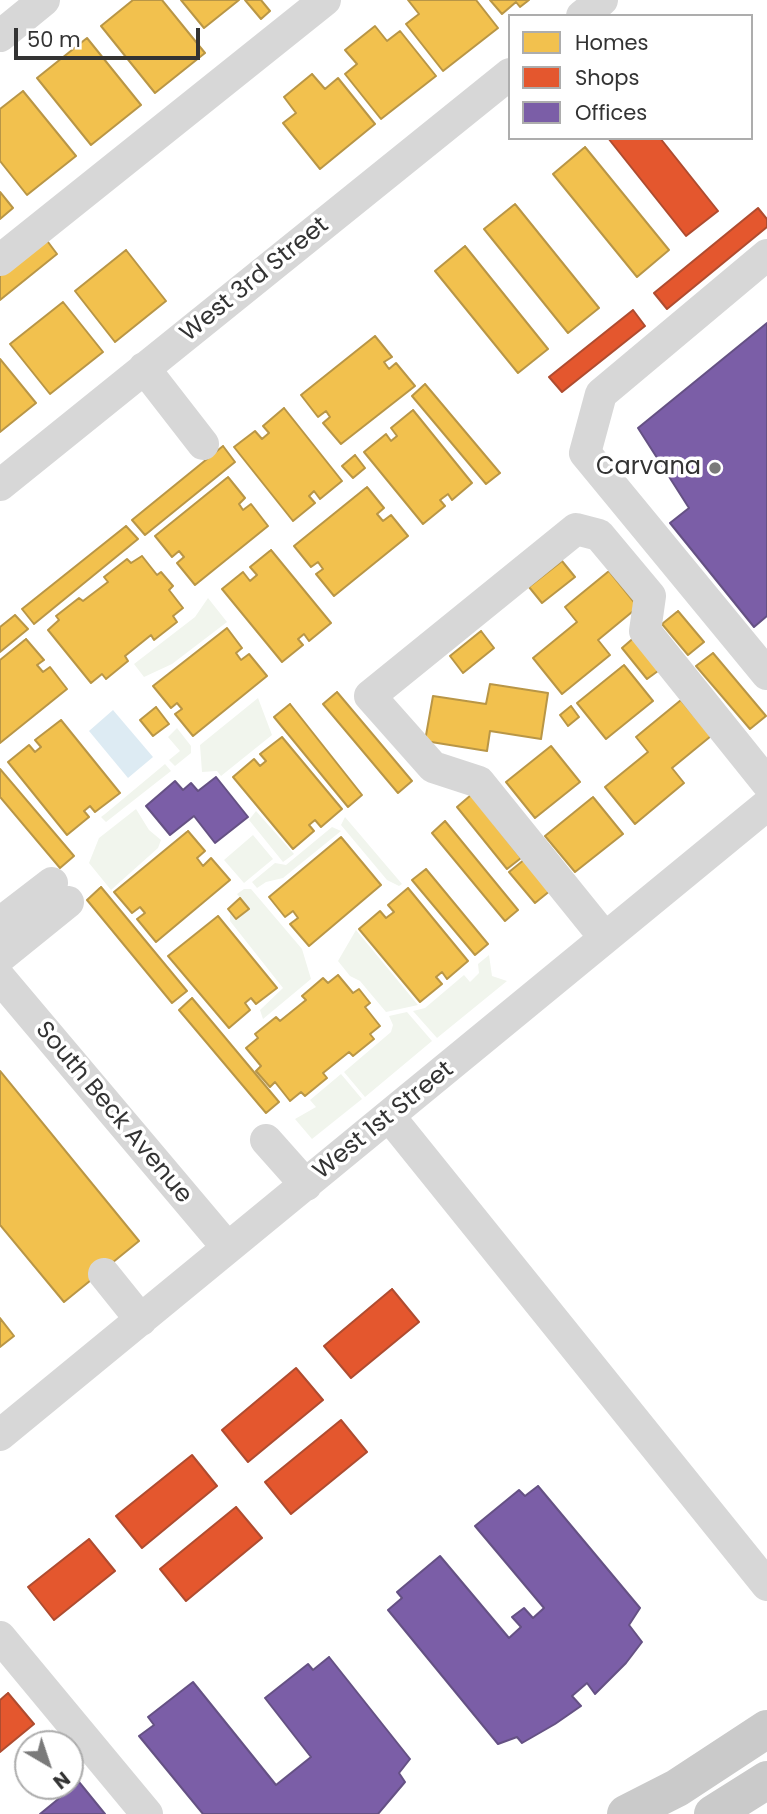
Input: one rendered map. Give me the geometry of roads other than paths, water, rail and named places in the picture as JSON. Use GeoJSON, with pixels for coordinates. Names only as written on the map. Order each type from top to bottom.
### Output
{"type":"FeatureCollection","features":[{"type":"Feature","properties":{"kind":"main road"},"geometry":{"type":"LineString","coordinates":[[626,1814],[677,1788],[767,1729]]}},
{"type":"Feature","properties":{"kind":"main road"},"geometry":{"type":"LineString","coordinates":[[713,1814],[767,1780]]}},
{"type":"Feature","properties":{"kind":"street"},"geometry":{"type":"LineString","coordinates":[[0,36],[44,0]]}},
{"type":"Feature","properties":{"kind":"street"},"geometry":{"type":"LineString","coordinates":[[0,260],[326,0]]}},
{"type":"Feature","properties":{"kind":"street"},"geometry":{"type":"LineString","coordinates":[[584,14],[601,0]]}},
{"type":"Feature","properties":{"kind":"street","name":"West 3rd Street"},"geometry":{"type":"LineString","coordinates":[[0,485],[508,76]]}},
{"type":"Feature","properties":{"kind":"street"},"geometry":{"type":"LineString","coordinates":[[767,255],[601,394],[585,453],[767,674]]}},
{"type":"Feature","properties":{"kind":"street"},"geometry":{"type":"LineString","coordinates":[[144,369],[203,444]]}},
{"type":"Feature","properties":{"kind":"street"},"geometry":{"type":"LineString","coordinates":[[605,938],[479,782],[433,767],[370,696],[576,529],[598,535],[650,596],[645,631],[767,783]]}},
{"type":"Feature","properties":{"kind":"street","name":"West 1st Street"},"geometry":{"type":"LineString","coordinates":[[0,1435],[767,805]]}},
{"type":"Feature","properties":{"kind":"street"},"geometry":{"type":"LineString","coordinates":[[0,923],[60,893],[0,974]]}},
{"type":"Feature","properties":{"kind":"street","name":"South Beck Avenue"},"geometry":{"type":"LineString","coordinates":[[0,974],[226,1247]]}},
{"type":"Feature","properties":{"kind":"street"},"geometry":{"type":"LineString","coordinates":[[389,1116],[767,1585]]}},
{"type":"Feature","properties":{"kind":"street"},"geometry":{"type":"LineString","coordinates":[[266,1140],[306,1185]]}},
{"type":"Feature","properties":{"kind":"street"},"geometry":{"type":"LineString","coordinates":[[104,1274],[141,1320]]}},
{"type":"Feature","properties":{"kind":"street"},"geometry":{"type":"LineString","coordinates":[[0,1637],[148,1814]]}},
{"type":"Feature","properties":{"kind":"place","name":"Carvana"},"geometry":{"type":"Point","coordinates":[715,468]}}]}
